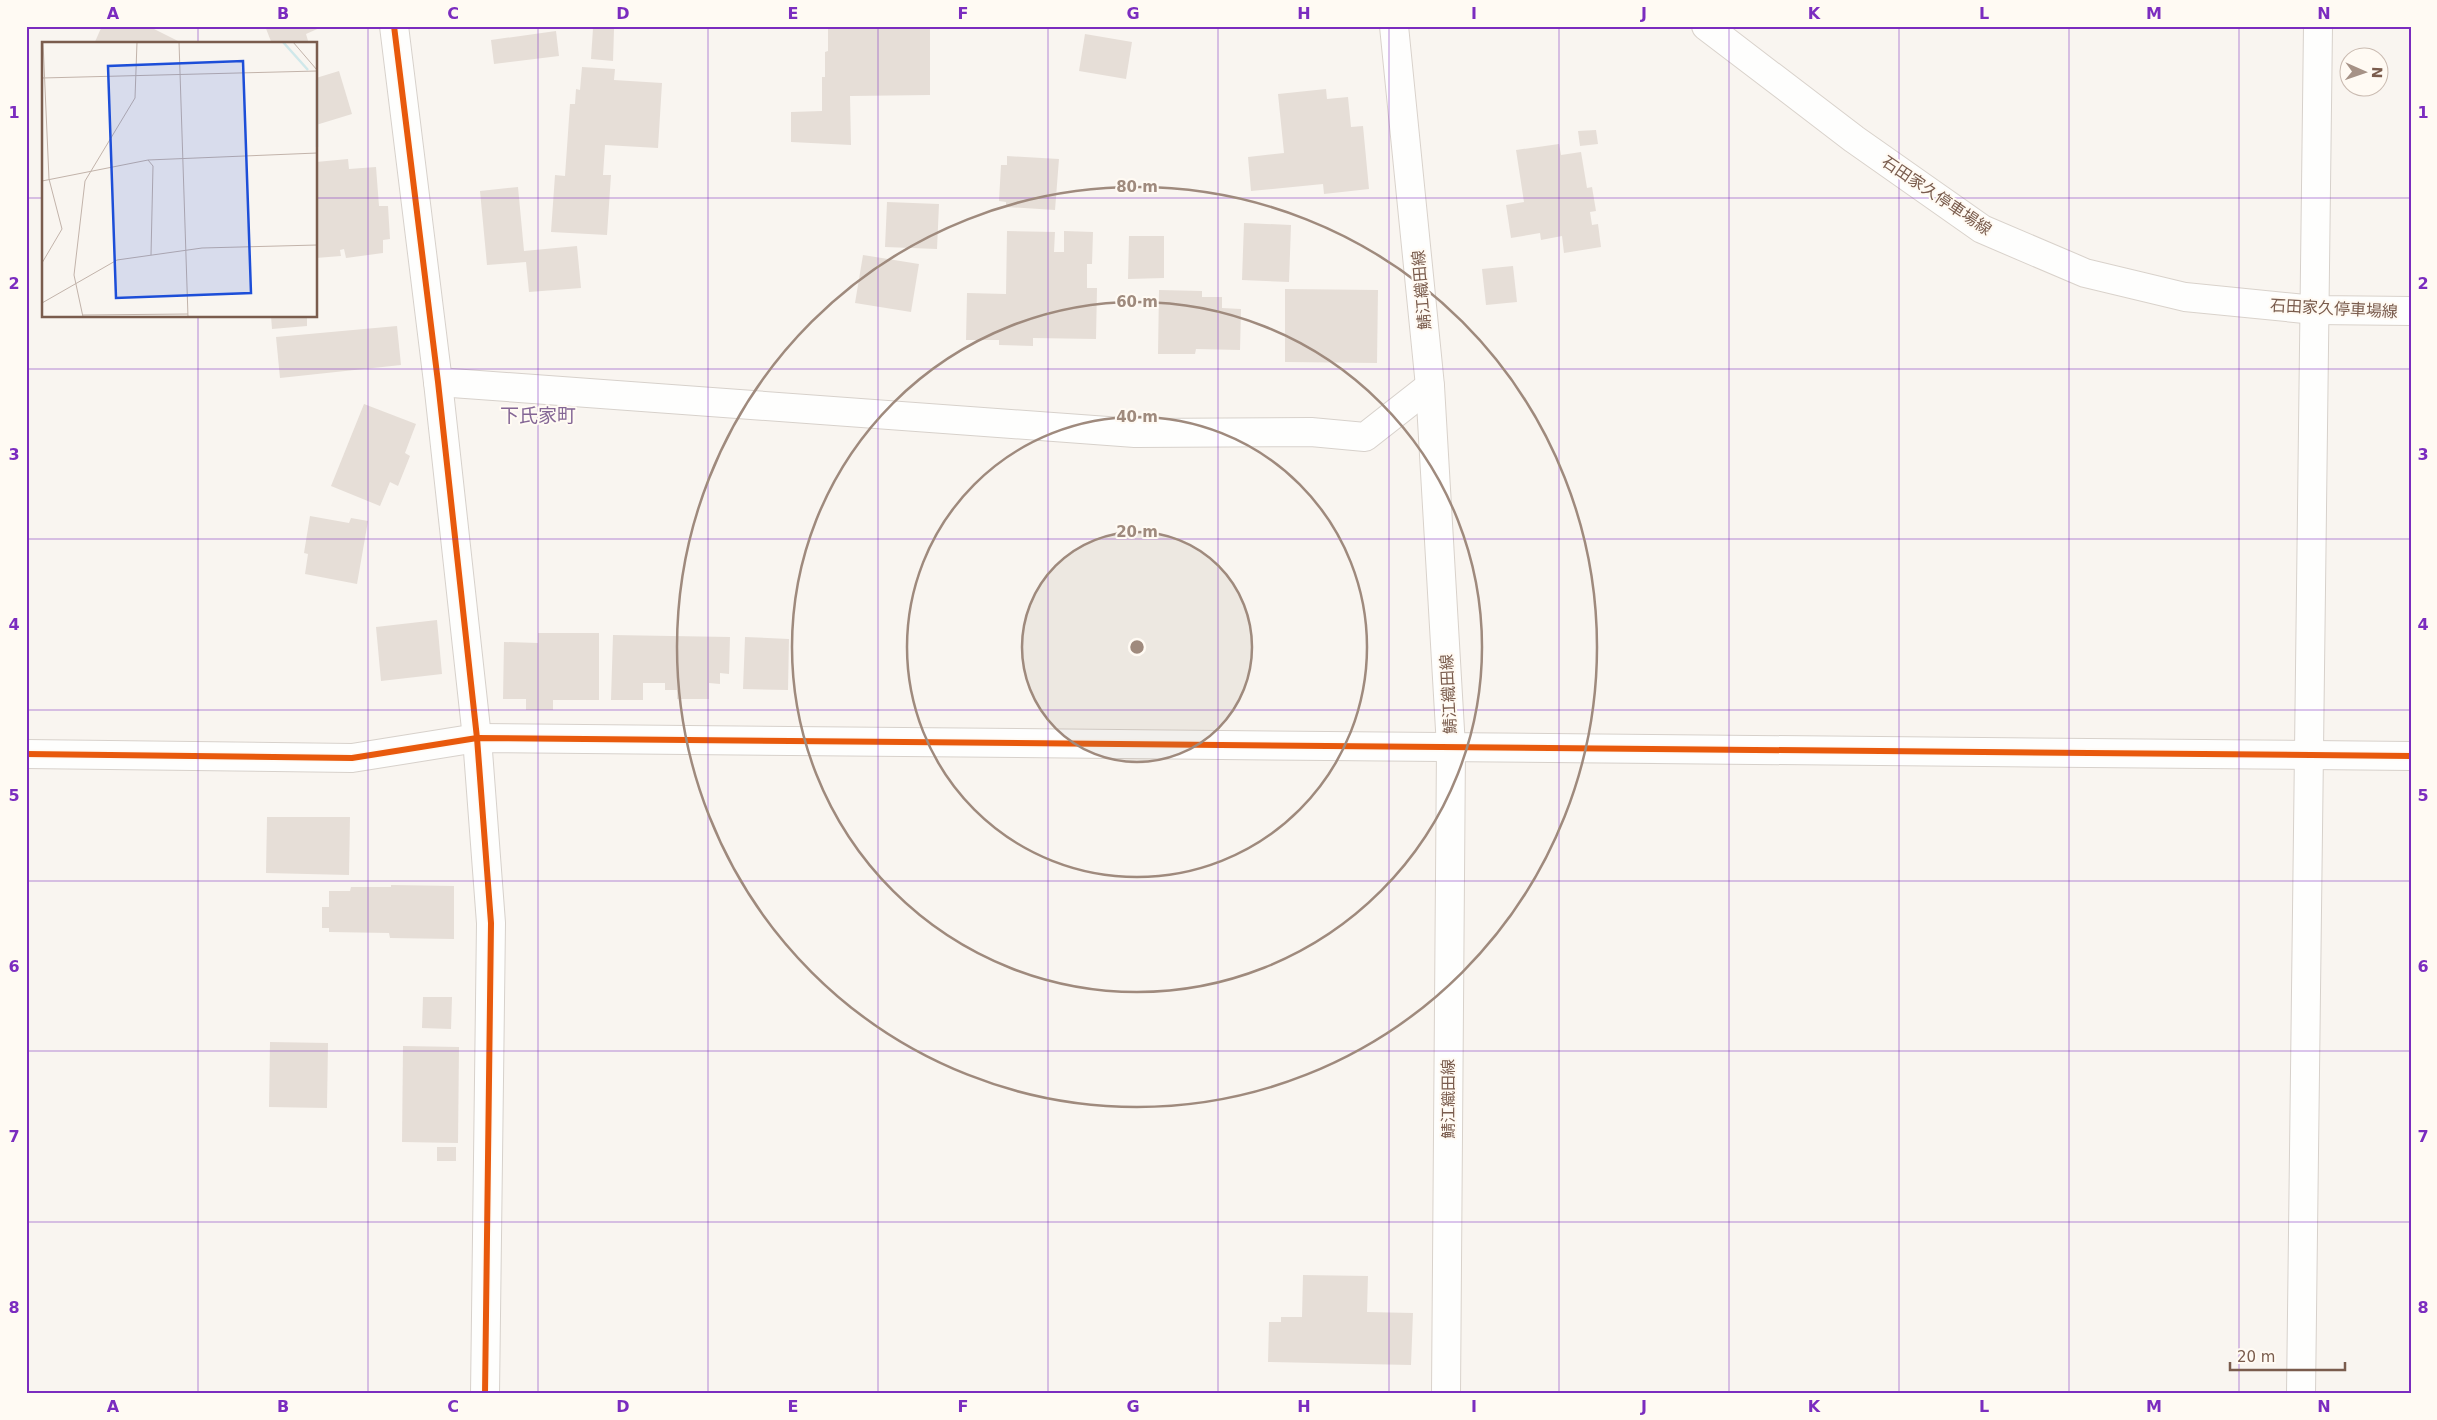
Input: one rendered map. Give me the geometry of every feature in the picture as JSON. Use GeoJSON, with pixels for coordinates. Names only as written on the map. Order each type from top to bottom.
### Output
{"type":"FeatureCollection","features":[{"type":"Feature","properties":{"kind":"street"},"geometry":{"type":"LineString","coordinates":[[394,26],[438,382],[477,738],[490,923],[485,1394]]}},
{"type":"Feature","properties":{"kind":"street","name":"鯖江織田線"},"geometry":{"type":"LineString","coordinates":[[1394,26],[1430,386],[1451,747],[1446,1394]]}},
{"type":"Feature","properties":{"kind":"street","name":"石田家久停車場線"},"geometry":{"type":"LineString","coordinates":[[1706,26],[1854,139],[1982,229],[2085,273],[2185,297],[2315,310],[2411,311]]}},
{"type":"Feature","properties":{"kind":"street"},"geometry":{"type":"LineString","coordinates":[[2301,1394],[2318,26]]}},
{"type":"Feature","properties":{"kind":"street"},"geometry":{"type":"LineString","coordinates":[[438,382],[1135,433],[1311,432],[1364,437],[1430,386]]}},
{"type":"Feature","properties":{"kind":"street"},"geometry":{"type":"LineString","coordinates":[[26,754],[352,758],[477,738],[2411,756]]}},
{"type":"Feature","properties":{"kind":"building"},"geometry":{"type":"Polygon","coordinates":[[[102,26],[148,26],[180,42],[95,42],[102,26]]]}},
{"type":"Feature","properties":{"kind":"building"},"geometry":{"type":"Polygon","coordinates":[[[265,26],[324,26],[306,34],[308,42],[271,42],[265,26]]]}},
{"type":"Feature","properties":{"kind":"building"},"geometry":{"type":"Polygon","coordinates":[[[828,26],[930,26],[930,95],[850,96],[851,145],[791,142],[791,112],[822,111],[822,77],[825,77],[828,26]]]}},
{"type":"Feature","properties":{"kind":"building"},"geometry":{"type":"Polygon","coordinates":[[[593,28],[614,29],[613,61],[591,59],[593,28]]]}},
{"type":"Feature","properties":{"kind":"building"},"geometry":{"type":"Polygon","coordinates":[[[556,31],[559,56],[494,64],[491,40],[556,31]]]}},
{"type":"Feature","properties":{"kind":"building"},"geometry":{"type":"Polygon","coordinates":[[[1085,34],[1132,42],[1126,79],[1079,71],[1085,34]]]}},
{"type":"Feature","properties":{"kind":"building"},"geometry":{"type":"Polygon","coordinates":[[[582,67],[615,69],[614,80],[662,83],[658,148],[605,145],[603,175],[611,175],[607,235],[551,232],[555,175],[565,176],[570,104],[575,104],[576,89],[580,90],[582,67]]]}},
{"type":"Feature","properties":{"kind":"building"},"geometry":{"type":"Polygon","coordinates":[[[339,71],[352,114],[318,124],[318,77],[339,71]]]}},
{"type":"Feature","properties":{"kind":"building"},"geometry":{"type":"Polygon","coordinates":[[[1326,89],[1327,99],[1348,97],[1351,127],[1363,126],[1369,189],[1324,194],[1323,184],[1251,191],[1248,157],[1284,153],[1278,94],[1326,89]]]}},
{"type":"Feature","properties":{"kind":"building"},"geometry":{"type":"Polygon","coordinates":[[[1596,130],[1598,144],[1580,146],[1578,131],[1596,130]]]}},
{"type":"Feature","properties":{"kind":"building"},"geometry":{"type":"Polygon","coordinates":[[[1559,144],[1561,155],[1581,152],[1587,188],[1592,187],[1596,211],[1590,212],[1592,225],[1598,224],[1601,247],[1564,253],[1562,236],[1541,240],[1540,233],[1511,238],[1506,205],[1524,202],[1516,150],[1559,144]]]}},
{"type":"Feature","properties":{"kind":"building"},"geometry":{"type":"Polygon","coordinates":[[[1007,156],[1059,159],[1055,210],[1006,207],[1006,202],[999,201],[1001,165],[1007,165],[1007,156]]]}},
{"type":"Feature","properties":{"kind":"building"},"geometry":{"type":"Polygon","coordinates":[[[348,159],[349,169],[376,167],[379,206],[388,206],[390,239],[383,240],[383,253],[346,258],[344,249],[340,250],[341,256],[318,258],[318,162],[348,159]]]}},
{"type":"Feature","properties":{"kind":"building"},"geometry":{"type":"Polygon","coordinates":[[[518,187],[524,251],[577,246],[581,288],[529,292],[526,262],[487,265],[480,191],[518,187]]]}},
{"type":"Feature","properties":{"kind":"building"},"geometry":{"type":"Polygon","coordinates":[[[887,202],[939,204],[937,249],[885,247],[887,202]]]}},
{"type":"Feature","properties":{"kind":"building"},"geometry":{"type":"Polygon","coordinates":[[[1244,223],[1291,225],[1289,282],[1242,280],[1244,223]]]}},
{"type":"Feature","properties":{"kind":"building"},"geometry":{"type":"Polygon","coordinates":[[[1007,231],[1055,232],[1054,252],[1064,252],[1064,231],[1093,232],[1092,264],[1087,264],[1087,288],[1097,288],[1096,339],[1033,338],[1033,346],[999,345],[999,340],[966,340],[967,293],[1006,294],[1007,231]]]}},
{"type":"Feature","properties":{"kind":"building"},"geometry":{"type":"Polygon","coordinates":[[[1129,236],[1164,236],[1164,278],[1128,279],[1129,236]]]}},
{"type":"Feature","properties":{"kind":"building"},"geometry":{"type":"Polygon","coordinates":[[[863,255],[919,264],[911,312],[855,303],[863,255]]]}},
{"type":"Feature","properties":{"kind":"building"},"geometry":{"type":"Polygon","coordinates":[[[1513,266],[1517,302],[1486,305],[1482,269],[1513,266]]]}},
{"type":"Feature","properties":{"kind":"building"},"geometry":{"type":"Polygon","coordinates":[[[1285,289],[1378,290],[1377,363],[1285,362],[1285,289]]]}},
{"type":"Feature","properties":{"kind":"building"},"geometry":{"type":"Polygon","coordinates":[[[1159,290],[1202,291],[1202,297],[1222,297],[1222,308],[1241,309],[1240,350],[1196,349],[1195,354],[1158,354],[1159,290]]]}},
{"type":"Feature","properties":{"kind":"building"},"geometry":{"type":"Polygon","coordinates":[[[271,318],[307,318],[307,326],[272,329],[271,318]]]}},
{"type":"Feature","properties":{"kind":"building"},"geometry":{"type":"Polygon","coordinates":[[[397,326],[401,365],[280,378],[276,337],[397,326]]]}},
{"type":"Feature","properties":{"kind":"building"},"geometry":{"type":"Polygon","coordinates":[[[364,404],[416,424],[405,453],[410,456],[398,486],[390,482],[380,506],[331,486],[364,404]]]}},
{"type":"Feature","properties":{"kind":"building"},"geometry":{"type":"Polygon","coordinates":[[[310,516],[349,523],[351,518],[368,521],[357,584],[305,574],[308,554],[304,553],[310,516]]]}},
{"type":"Feature","properties":{"kind":"building"},"geometry":{"type":"Polygon","coordinates":[[[437,620],[442,674],[381,681],[376,627],[437,620]]]}},
{"type":"Feature","properties":{"kind":"building"},"geometry":{"type":"Polygon","coordinates":[[[538,633],[599,633],[599,700],[553,700],[553,710],[526,710],[526,699],[503,699],[504,642],[538,643],[538,633]]]}},
{"type":"Feature","properties":{"kind":"building"},"geometry":{"type":"Polygon","coordinates":[[[613,635],[730,637],[729,674],[720,673],[720,684],[709,683],[709,699],[677,699],[677,690],[665,690],[665,683],[643,683],[643,700],[611,700],[613,635]]]}},
{"type":"Feature","properties":{"kind":"building"},"geometry":{"type":"Polygon","coordinates":[[[745,637],[789,639],[788,690],[743,689],[745,637]]]}},
{"type":"Feature","properties":{"kind":"building"},"geometry":{"type":"Polygon","coordinates":[[[267,817],[350,817],[349,875],[266,873],[267,817]]]}},
{"type":"Feature","properties":{"kind":"building"},"geometry":{"type":"Polygon","coordinates":[[[391,885],[454,886],[454,939],[390,938],[389,933],[329,932],[329,928],[322,928],[322,907],[329,907],[329,891],[350,891],[351,887],[391,887],[391,885]]]}},
{"type":"Feature","properties":{"kind":"building"},"geometry":{"type":"Polygon","coordinates":[[[423,997],[452,997],[451,1029],[422,1028],[423,997]]]}},
{"type":"Feature","properties":{"kind":"building"},"geometry":{"type":"Polygon","coordinates":[[[270,1042],[328,1043],[327,1108],[269,1107],[270,1042]]]}},
{"type":"Feature","properties":{"kind":"building"},"geometry":{"type":"Polygon","coordinates":[[[403,1046],[459,1047],[458,1143],[402,1142],[403,1046]]]}},
{"type":"Feature","properties":{"kind":"building"},"geometry":{"type":"Polygon","coordinates":[[[437,1147],[456,1147],[456,1161],[437,1161],[437,1147]]]}},
{"type":"Feature","properties":{"kind":"building"},"geometry":{"type":"Polygon","coordinates":[[[1303,1275],[1368,1276],[1367,1312],[1413,1313],[1411,1365],[1268,1362],[1269,1322],[1281,1322],[1281,1317],[1302,1317],[1303,1275]]]}},
{"type":"Feature","properties":{"kind":"cycle path"},"geometry":{"type":"LineString","coordinates":[[394,26],[438,382],[477,738],[491,923],[485,1394]]}},
{"type":"Feature","properties":{"kind":"cycle path"},"geometry":{"type":"LineString","coordinates":[[26,754],[352,758],[477,738],[2411,756]]}},
{"type":"Feature","properties":{"kind":"district","name":"下氏家町"},"geometry":{"type":"Point","coordinates":[538,415]}}]}
